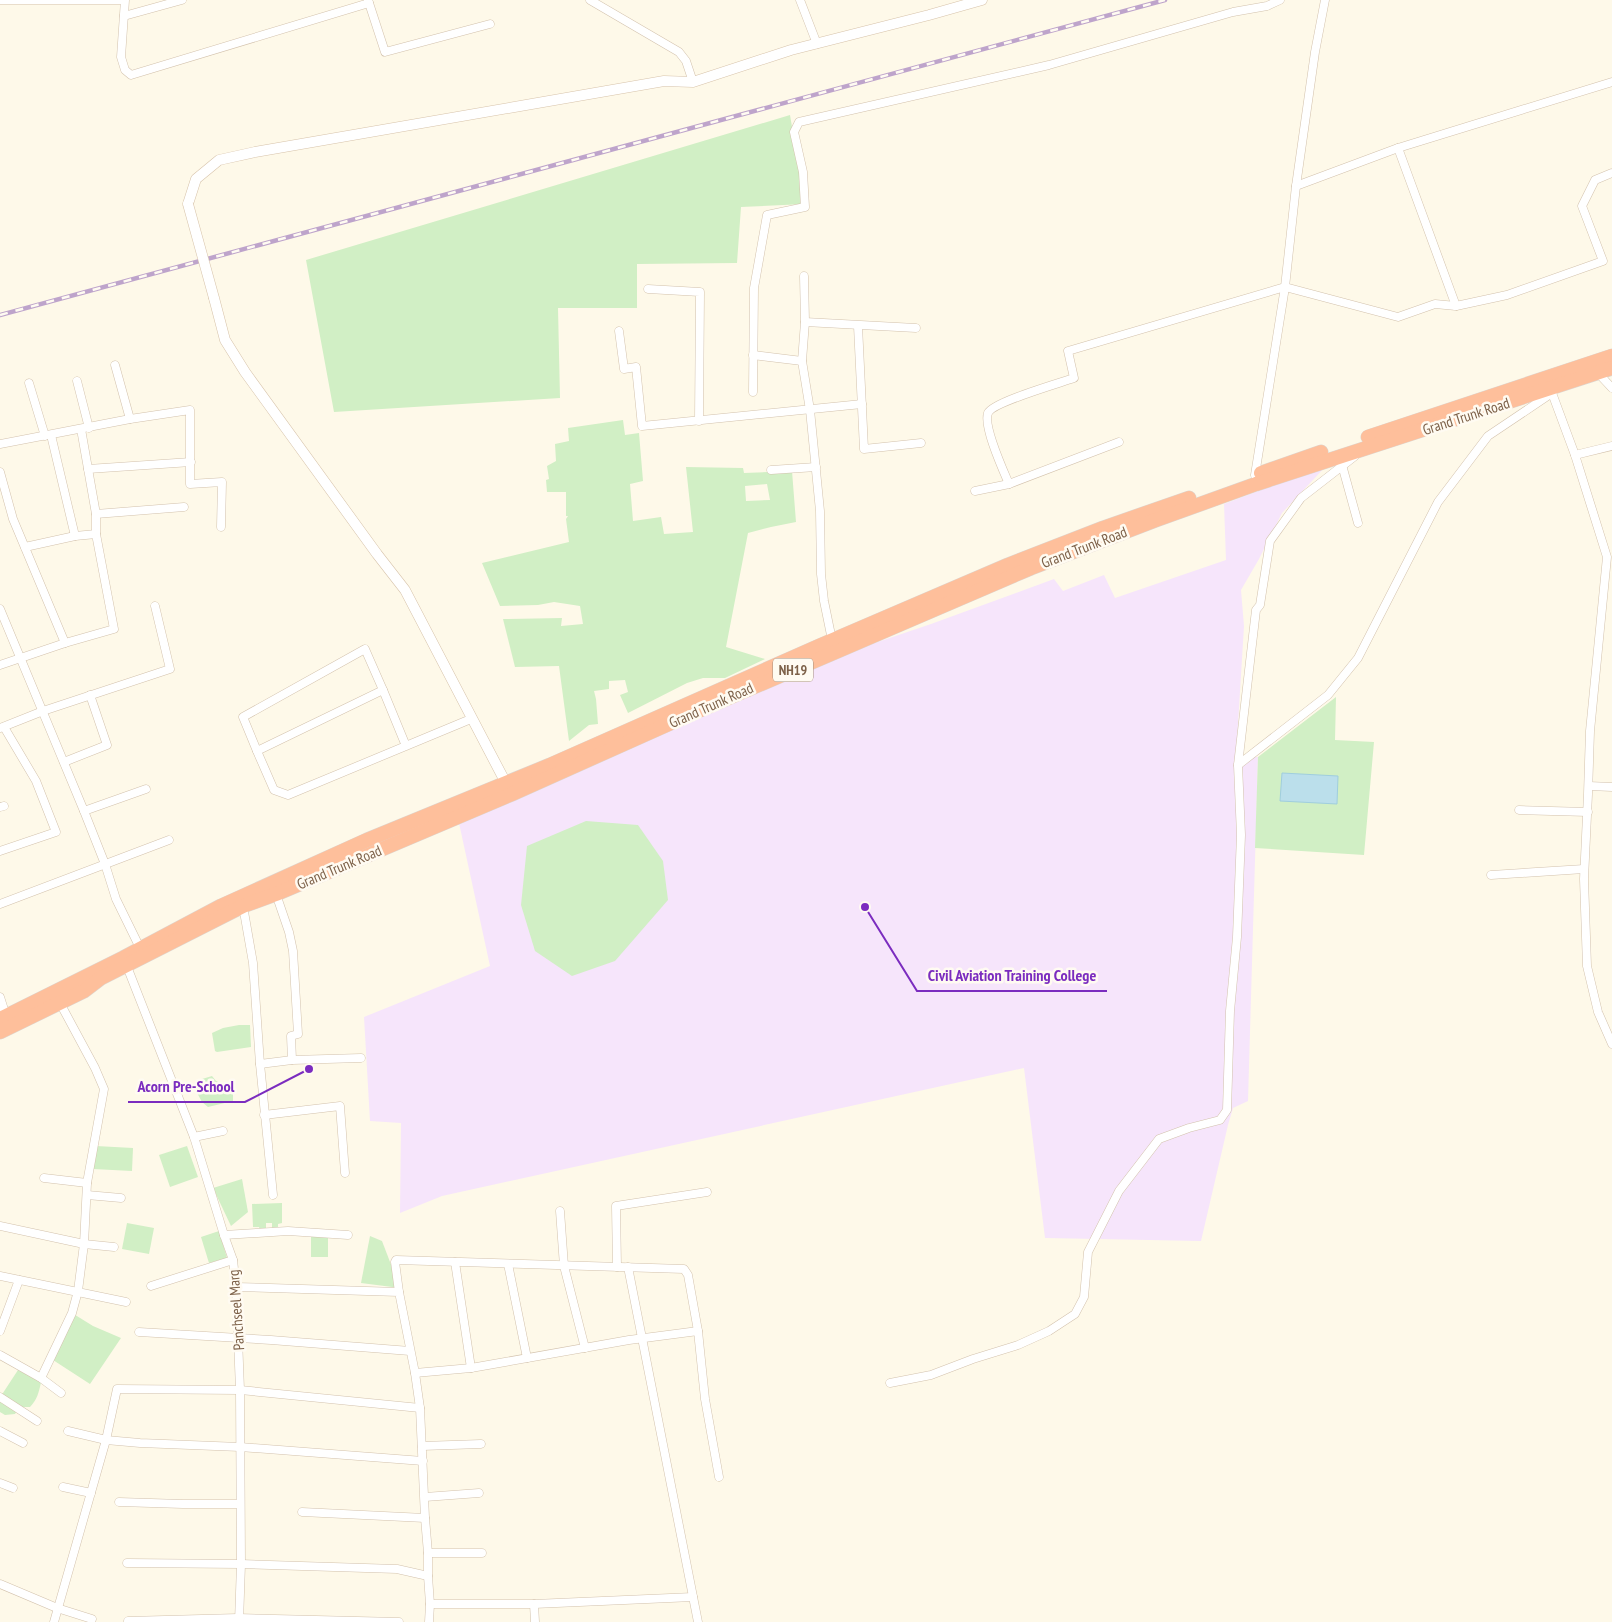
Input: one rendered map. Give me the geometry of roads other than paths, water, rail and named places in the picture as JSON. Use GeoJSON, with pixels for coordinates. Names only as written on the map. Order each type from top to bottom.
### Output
{"type":"FeatureCollection","features":[{"type":"Feature","properties":{"kind":"highway","name":"Grand Trunk Road"},"geometry":{"type":"LineString","coordinates":[[3,1017],[125,962],[242,906],[276,894],[509,789],[832,640],[1008,566],[1103,528],[1255,475],[1612,356]]}},
{"type":"Feature","properties":{"kind":"highway","name":"Grand Trunk Road"},"geometry":{"type":"LineString","coordinates":[[0,1032],[84,991],[125,962],[140,948],[271,882],[367,840],[509,789],[709,706],[1031,568],[1156,520],[1368,447],[1554,390],[1612,368]]}},
{"type":"Feature","properties":{"kind":"main road"},"geometry":{"type":"LineString","coordinates":[[509,789],[405,590],[245,372],[225,340],[188,204],[196,179],[218,160],[255,152],[664,81],[693,82],[791,50],[982,0]]}},
{"type":"Feature","properties":{"kind":"street"},"geometry":{"type":"LineString","coordinates":[[0,0],[125,0],[122,57],[125,70],[131,75],[368,2],[385,52],[490,24]]}},
{"type":"Feature","properties":{"kind":"street"},"geometry":{"type":"LineString","coordinates":[[124,16],[182,0]]}},
{"type":"Feature","properties":{"kind":"street"},"geometry":{"type":"LineString","coordinates":[[590,0],[654,38],[673,47],[686,61],[693,82]]}},
{"type":"Feature","properties":{"kind":"street"},"geometry":{"type":"LineString","coordinates":[[800,0],[817,44]]}},
{"type":"Feature","properties":{"kind":"street"},"geometry":{"type":"LineString","coordinates":[[753,392],[754,288],[767,215],[805,208],[803,172],[794,132],[799,122],[1049,65],[1233,12],[1267,6],[1280,0]]}},
{"type":"Feature","properties":{"kind":"street"},"geometry":{"type":"LineString","coordinates":[[1255,475],[1285,287],[1296,186],[1315,52],[1325,0]]}},
{"type":"Feature","properties":{"kind":"street"},"geometry":{"type":"LineString","coordinates":[[1296,186],[1398,148],[1612,82]]}},
{"type":"Feature","properties":{"kind":"street"},"geometry":{"type":"LineString","coordinates":[[1398,148],[1456,306]]}},
{"type":"Feature","properties":{"kind":"street"},"geometry":{"type":"LineString","coordinates":[[1009,484],[988,429],[988,414],[993,407],[1074,378],[1068,351],[1285,287],[1398,317],[1435,304],[1456,306],[1506,295],[1603,261],[1582,206],[1595,180],[1612,173]]}},
{"type":"Feature","properties":{"kind":"street"},"geometry":{"type":"LineString","coordinates":[[804,276],[805,322],[802,361],[810,410],[816,467],[820,512],[821,574],[832,640]]}},
{"type":"Feature","properties":{"kind":"street"},"geometry":{"type":"LineString","coordinates":[[648,289],[700,292],[699,421]]}},
{"type":"Feature","properties":{"kind":"street"},"geometry":{"type":"LineString","coordinates":[[805,322],[916,328]]}},
{"type":"Feature","properties":{"kind":"street"},"geometry":{"type":"LineString","coordinates":[[858,326],[864,449],[921,442]]}},
{"type":"Feature","properties":{"kind":"street"},"geometry":{"type":"LineString","coordinates":[[619,331],[624,369],[636,367],[642,426],[862,404]]}},
{"type":"Feature","properties":{"kind":"street"},"geometry":{"type":"LineString","coordinates":[[753,355],[802,361]]}},
{"type":"Feature","properties":{"kind":"street"},"geometry":{"type":"LineString","coordinates":[[115,364],[130,419]]}},
{"type":"Feature","properties":{"kind":"street"},"geometry":{"type":"LineString","coordinates":[[1598,373],[1612,388]]}},
{"type":"Feature","properties":{"kind":"street"},"geometry":{"type":"LineString","coordinates":[[0,666],[66,643],[114,630],[96,534],[96,514],[88,469],[85,429],[77,381]]}},
{"type":"Feature","properties":{"kind":"street"},"geometry":{"type":"LineString","coordinates":[[29,382],[48,436],[75,536]]}},
{"type":"Feature","properties":{"kind":"street"},"geometry":{"type":"LineString","coordinates":[[1238,765],[1328,695],[1358,658],[1438,502],[1488,436],[1554,390],[1609,567],[1590,731],[1588,812],[1584,869],[1587,966],[1598,1012],[1612,1044]]}},
{"type":"Feature","properties":{"kind":"street"},"geometry":{"type":"LineString","coordinates":[[0,444],[130,419],[190,410],[190,484],[222,482],[222,527]]}},
{"type":"Feature","properties":{"kind":"street"},"geometry":{"type":"LineString","coordinates":[[975,491],[1009,484],[1119,442]]}},
{"type":"Feature","properties":{"kind":"street"},"geometry":{"type":"LineString","coordinates":[[1575,455],[1612,446]]}},
{"type":"Feature","properties":{"kind":"street"},"geometry":{"type":"LineString","coordinates":[[890,1383],[931,1375],[972,1359],[1018,1345],[1049,1331],[1075,1314],[1084,1297],[1088,1252],[1119,1191],[1160,1139],[1189,1128],[1220,1120],[1227,1110],[1230,1011],[1237,937],[1241,835],[1238,765],[1256,610],[1260,605],[1270,541],[1301,498],[1368,447]]}},
{"type":"Feature","properties":{"kind":"street"},"geometry":{"type":"LineString","coordinates":[[88,469],[191,462]]}},
{"type":"Feature","properties":{"kind":"street"},"geometry":{"type":"LineString","coordinates":[[1342,465],[1358,523]]}},
{"type":"Feature","properties":{"kind":"street"},"geometry":{"type":"LineString","coordinates":[[770,470],[816,467]]}},
{"type":"Feature","properties":{"kind":"street"},"geometry":{"type":"LineString","coordinates":[[0,472],[13,518],[66,643]]}},
{"type":"Feature","properties":{"kind":"street"},"geometry":{"type":"LineString","coordinates":[[96,514],[184,507]]}},
{"type":"Feature","properties":{"kind":"street"},"geometry":{"type":"LineString","coordinates":[[25,547],[75,536],[96,534]]}},
{"type":"Feature","properties":{"kind":"street"},"geometry":{"type":"LineString","coordinates":[[0,851],[56,832],[36,781],[2,728],[44,710],[170,669],[155,606]]}},
{"type":"Feature","properties":{"kind":"street"},"geometry":{"type":"LineString","coordinates":[[0,609],[44,710],[105,864],[116,899],[140,948]]}},
{"type":"Feature","properties":{"kind":"street"},"geometry":{"type":"LineString","coordinates":[[406,746],[365,649],[243,716],[274,790],[288,795],[472,719]]}},
{"type":"Feature","properties":{"kind":"street"},"geometry":{"type":"LineString","coordinates":[[258,750],[383,690]]}},
{"type":"Feature","properties":{"kind":"street"},"geometry":{"type":"LineString","coordinates":[[64,762],[107,745],[90,695]]}},
{"type":"Feature","properties":{"kind":"street"},"geometry":{"type":"LineString","coordinates":[[1589,786],[1612,787]]}},
{"type":"Feature","properties":{"kind":"street"},"geometry":{"type":"LineString","coordinates":[[84,811],[146,789]]}},
{"type":"Feature","properties":{"kind":"street"},"geometry":{"type":"LineString","coordinates":[[1518,810],[1588,812]]}},
{"type":"Feature","properties":{"kind":"street"},"geometry":{"type":"LineString","coordinates":[[0,904],[169,840]]}},
{"type":"Feature","properties":{"kind":"street"},"geometry":{"type":"LineString","coordinates":[[1491,875],[1584,869]]}},
{"type":"Feature","properties":{"kind":"street"},"geometry":{"type":"LineString","coordinates":[[276,894],[289,932],[293,951],[298,1034],[292,1036],[292,1060]]}},
{"type":"Feature","properties":{"kind":"street"},"geometry":{"type":"LineString","coordinates":[[242,906],[253,963],[264,1115],[273,1195]]}},
{"type":"Feature","properties":{"kind":"street","name":"Panchseel Marg"},"geometry":{"type":"LineString","coordinates":[[125,962],[194,1137],[233,1260],[239,1339],[240,1390],[241,1564],[238,1620]]}},
{"type":"Feature","properties":{"kind":"street"},"geometry":{"type":"LineString","coordinates":[[0,997],[3,1017]]}},
{"type":"Feature","properties":{"kind":"street"},"geometry":{"type":"LineString","coordinates":[[41,1378],[72,1313],[78,1291],[84,1244],[87,1183],[104,1089],[95,1068],[60,1003]]}},
{"type":"Feature","properties":{"kind":"street"},"geometry":{"type":"LineString","coordinates":[[260,1064],[292,1060],[362,1058]]}},
{"type":"Feature","properties":{"kind":"street"},"geometry":{"type":"LineString","coordinates":[[264,1115],[340,1106],[345,1173]]}},
{"type":"Feature","properties":{"kind":"street"},"geometry":{"type":"LineString","coordinates":[[194,1137],[223,1131]]}},
{"type":"Feature","properties":{"kind":"street"},"geometry":{"type":"LineString","coordinates":[[44,1178],[87,1183]]}},
{"type":"Feature","properties":{"kind":"street"},"geometry":{"type":"LineString","coordinates":[[617,1267],[616,1206],[707,1192]]}},
{"type":"Feature","properties":{"kind":"street"},"geometry":{"type":"LineString","coordinates":[[87,1196],[121,1198]]}},
{"type":"Feature","properties":{"kind":"street"},"geometry":{"type":"LineString","coordinates":[[560,1211],[564,1266],[585,1348]]}},
{"type":"Feature","properties":{"kind":"street"},"geometry":{"type":"LineString","coordinates":[[0,1226],[84,1244],[114,1246]]}},
{"type":"Feature","properties":{"kind":"street"},"geometry":{"type":"LineString","coordinates":[[224,1235],[288,1231],[348,1235]]}},
{"type":"Feature","properties":{"kind":"street"},"geometry":{"type":"LineString","coordinates":[[151,1286],[233,1260]]}},
{"type":"Feature","properties":{"kind":"street"},"geometry":{"type":"LineString","coordinates":[[429,1622],[428,1553],[420,1408],[399,1292],[396,1260],[684,1269],[688,1275],[698,1331],[705,1399],[720,1477]]}},
{"type":"Feature","properties":{"kind":"street"},"geometry":{"type":"LineString","coordinates":[[456,1262],[471,1368]]}},
{"type":"Feature","properties":{"kind":"street"},"geometry":{"type":"LineString","coordinates":[[508,1264],[527,1358]]}},
{"type":"Feature","properties":{"kind":"street"},"geometry":{"type":"LineString","coordinates":[[628,1267],[698,1622]]}},
{"type":"Feature","properties":{"kind":"street"},"geometry":{"type":"LineString","coordinates":[[0,1276],[126,1302]]}},
{"type":"Feature","properties":{"kind":"street"},"geometry":{"type":"LineString","coordinates":[[0,1331],[18,1280]]}},
{"type":"Feature","properties":{"kind":"street"},"geometry":{"type":"LineString","coordinates":[[236,1287],[399,1292]]}},
{"type":"Feature","properties":{"kind":"street"},"geometry":{"type":"LineString","coordinates":[[415,1373],[471,1368],[642,1338],[698,1331]]}},
{"type":"Feature","properties":{"kind":"street"},"geometry":{"type":"LineString","coordinates":[[139,1332],[410,1351]]}},
{"type":"Feature","properties":{"kind":"street"},"geometry":{"type":"LineString","coordinates":[[0,1355],[41,1378],[61,1393]]}},
{"type":"Feature","properties":{"kind":"street"},"geometry":{"type":"LineString","coordinates":[[54,1622],[106,1440],[117,1389],[240,1390],[420,1408]]}},
{"type":"Feature","properties":{"kind":"street"},"geometry":{"type":"LineString","coordinates":[[0,1397],[37,1421]]}},
{"type":"Feature","properties":{"kind":"street"},"geometry":{"type":"LineString","coordinates":[[0,1430],[23,1442]]}},
{"type":"Feature","properties":{"kind":"street"},"geometry":{"type":"LineString","coordinates":[[68,1431],[106,1440],[140,1443],[240,1447],[423,1461]]}},
{"type":"Feature","properties":{"kind":"street"},"geometry":{"type":"LineString","coordinates":[[422,1446],[481,1444]]}},
{"type":"Feature","properties":{"kind":"street"},"geometry":{"type":"LineString","coordinates":[[0,1482],[13,1488]]}},
{"type":"Feature","properties":{"kind":"street"},"geometry":{"type":"LineString","coordinates":[[63,1487],[91,1493]]}},
{"type":"Feature","properties":{"kind":"street"},"geometry":{"type":"LineString","coordinates":[[425,1497],[479,1492]]}},
{"type":"Feature","properties":{"kind":"street"},"geometry":{"type":"LineString","coordinates":[[119,1502],[240,1504]]}},
{"type":"Feature","properties":{"kind":"street"},"geometry":{"type":"LineString","coordinates":[[302,1512],[425,1518]]}},
{"type":"Feature","properties":{"kind":"street"},"geometry":{"type":"LineString","coordinates":[[428,1553],[482,1553]]}},
{"type":"Feature","properties":{"kind":"street"},"geometry":{"type":"LineString","coordinates":[[127,1563],[241,1564],[396,1569],[428,1576]]}},
{"type":"Feature","properties":{"kind":"street"},"geometry":{"type":"LineString","coordinates":[[1,1587],[92,1619]]}},
{"type":"Feature","properties":{"kind":"street"},"geometry":{"type":"LineString","coordinates":[[430,1604],[534,1604],[694,1597]]}},
{"type":"Feature","properties":{"kind":"street"},"geometry":{"type":"LineString","coordinates":[[534,1604],[535,1622]]}},
{"type":"Feature","properties":{"kind":"street"},"geometry":{"type":"LineString","coordinates":[[128,1621],[399,1622]]}},
{"type":"Feature","properties":{"kind":"water"},"geometry":{"type":"Polygon","coordinates":[[[1282,773],[1338,776],[1337,804],[1280,801],[1282,773]]]}},
{"type":"Feature","properties":{"kind":"railway"},"geometry":{"type":"LineString","coordinates":[[0,315],[1165,0]]}},
{"type":"Feature","properties":{"kind":"place","name":"Civil Aviation Training College"},"geometry":{"type":"Point","coordinates":[865,907]}},
{"type":"Feature","properties":{"kind":"place","name":"Acorn Pre-School"},"geometry":{"type":"Point","coordinates":[309,1069]}}]}
